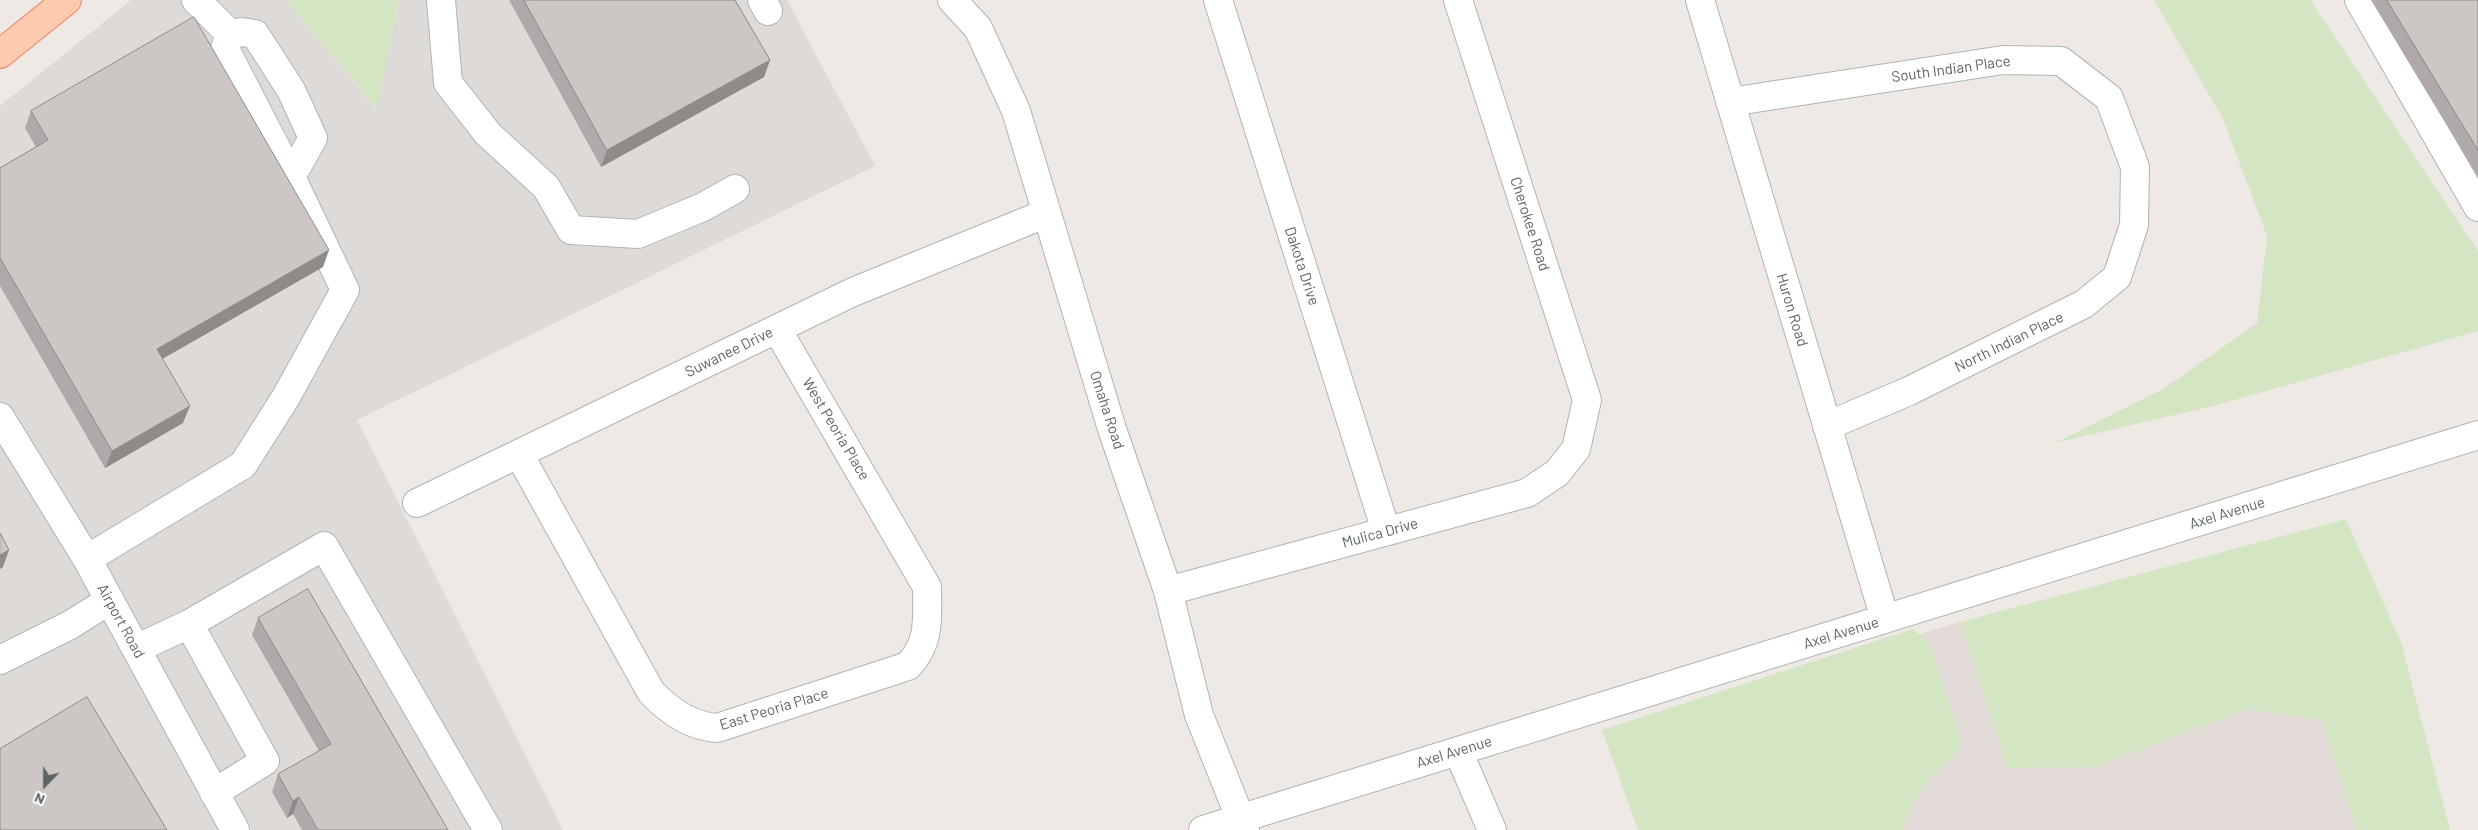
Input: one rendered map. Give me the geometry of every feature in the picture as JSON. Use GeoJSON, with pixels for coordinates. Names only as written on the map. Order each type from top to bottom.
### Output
{"type":"FeatureCollection","features":[{"type":"Feature","properties":{"kind":"main road"},"geometry":{"type":"LineString","coordinates":[[0,54],[67,0]]}},
{"type":"Feature","properties":{"kind":"street"},"geometry":{"type":"LineString","coordinates":[[196,0],[230,34]]}},
{"type":"Feature","properties":{"kind":"street"},"geometry":{"type":"LineString","coordinates":[[441,0],[448,83],[488,134],[546,187],[571,230],[638,234],[703,207],[735,189]]}},
{"type":"Feature","properties":{"kind":"street","name":"Omaha Road"},"geometry":{"type":"LineString","coordinates":[[952,0],[978,28],[1016,111],[1112,429],[1168,591],[1198,715],[1242,824]]}},
{"type":"Feature","properties":{"kind":"street","name":"Dakota Drive"},"geometry":{"type":"LineString","coordinates":[[1218,0],[1386,531]]}},
{"type":"Feature","properties":{"kind":"street","name":"Cherokee Road"},"geometry":{"type":"LineString","coordinates":[[1458,0],[1587,400],[1576,449]]}},
{"type":"Feature","properties":{"kind":"street","name":"Huron Road"},"geometry":{"type":"LineString","coordinates":[[1700,0],[1885,619]]}},
{"type":"Feature","properties":{"kind":"street"},"geometry":{"type":"LineString","coordinates":[[2359,0],[2478,207]]}},
{"type":"Feature","properties":{"kind":"street"},"geometry":{"type":"LineString","coordinates":[[230,34],[242,32],[255,34],[290,90],[313,138],[291,177]]}},
{"type":"Feature","properties":{"kind":"street"},"geometry":{"type":"LineString","coordinates":[[87,559],[243,465],[286,397],[345,290],[291,177],[225,49],[230,34]]}},
{"type":"Feature","properties":{"kind":"street","name":"South Indian Place"},"geometry":{"type":"LineString","coordinates":[[1730,102],[2003,60],[2061,61],[2109,98],[2135,167],[2134,206]]}},
{"type":"Feature","properties":{"kind":"street","name":"North Indian Place"},"geometry":{"type":"LineString","coordinates":[[1827,426],[1910,391],[2084,304],[2118,277],[2134,225],[2134,206]]}},
{"type":"Feature","properties":{"kind":"street","name":"Suwanee Drive"},"geometry":{"type":"LineString","coordinates":[[417,503],[853,292],[1047,213]]}},
{"type":"Feature","properties":{"kind":"street","name":"West Peoria Place"},"geometry":{"type":"LineString","coordinates":[[777,329],[895,530]]}},
{"type":"Feature","properties":{"kind":"street","name":"Airport Road"},"geometry":{"type":"LineString","coordinates":[[0,417],[87,559],[235,830]]}},
{"type":"Feature","properties":{"kind":"street","name":"Axel Avenue"},"geometry":{"type":"LineString","coordinates":[[1203,830],[1242,824],[1458,751],[2478,435]]}},
{"type":"Feature","properties":{"kind":"street","name":"Mulica Drive"},"geometry":{"type":"LineString","coordinates":[[1168,591],[1527,493],[1557,473],[1576,449]]}},
{"type":"Feature","properties":{"kind":"street","name":"East Peoria Place"},"geometry":{"type":"LineString","coordinates":[[518,454],[651,692],[662,704],[685,719],[703,727],[717,728],[908,666],[924,646],[927,588],[895,530]]}},
{"type":"Feature","properties":{"kind":"street"},"geometry":{"type":"LineString","coordinates":[[136,649],[189,624],[324,546],[488,830]]}},
{"type":"Feature","properties":{"kind":"street"},"geometry":{"type":"LineString","coordinates":[[0,660],[70,625],[110,600]]}},
{"type":"Feature","properties":{"kind":"street"},"geometry":{"type":"LineString","coordinates":[[189,624],[265,761],[214,793]]}},
{"type":"Feature","properties":{"kind":"street"},"geometry":{"type":"LineString","coordinates":[[1458,751],[1492,830]]}},
{"type":"Feature","properties":{"kind":"shaded area"},"geometry":{"type":"Polygon","coordinates":[[[131,0],[286,0],[376,109],[399,0],[787,0],[875,166],[357,420],[563,830],[0,830],[0,106],[131,0]]]}},
{"type":"Feature","properties":{"kind":"shaded area"},"geometry":{"type":"Polygon","coordinates":[[[1960,622],[2008,768],[2096,767],[2247,709],[2322,720],[2356,830],[1638,830],[1602,730],[1960,622]]]}},
{"type":"Feature","properties":{"kind":"green space"},"geometry":{"type":"Polygon","coordinates":[[[286,0],[399,0],[377,109],[286,0]]]}},
{"type":"Feature","properties":{"kind":"green space"},"geometry":{"type":"Polygon","coordinates":[[[2154,0],[2310,0],[2478,251],[2478,331],[2217,405],[2055,443],[2163,389],[2257,323],[2267,236],[2223,119],[2154,0]]]}},
{"type":"Feature","properties":{"kind":"green space"},"geometry":{"type":"Polygon","coordinates":[[[2346,519],[2401,642],[2450,830],[2356,830],[2322,720],[2247,709],[2096,767],[2007,768],[1960,622],[2346,519]]]}},
{"type":"Feature","properties":{"kind":"green space"},"geometry":{"type":"Polygon","coordinates":[[[1913,629],[1930,644],[1962,744],[1950,760],[1932,775],[1906,816],[1904,830],[1638,830],[1602,730],[1913,629]]]}},
{"type":"Feature","properties":{"kind":"building"},"geometry":{"type":"Polygon","coordinates":[[[524,0],[735,0],[770,60],[607,150],[524,0]]]}},
{"type":"Feature","properties":{"kind":"building"},"geometry":{"type":"Polygon","coordinates":[[[2387,0],[2478,0],[2478,150],[2387,0]]]}},
{"type":"Feature","properties":{"kind":"building"},"geometry":{"type":"Polygon","coordinates":[[[194,17],[329,250],[157,349],[190,406],[112,451],[0,258],[0,168],[48,140],[31,111],[194,17]]]}},
{"type":"Feature","properties":{"kind":"building"},"geometry":{"type":"Polygon","coordinates":[[[0,533],[9,550],[0,555],[0,533]]]}},
{"type":"Feature","properties":{"kind":"building"},"geometry":{"type":"Polygon","coordinates":[[[308,589],[448,830],[318,830],[299,797],[293,801],[278,774],[331,744],[258,618],[308,589]]]}},
{"type":"Feature","properties":{"kind":"building"},"geometry":{"type":"Polygon","coordinates":[[[87,697],[167,830],[0,830],[0,749],[87,697]]]}}]}
